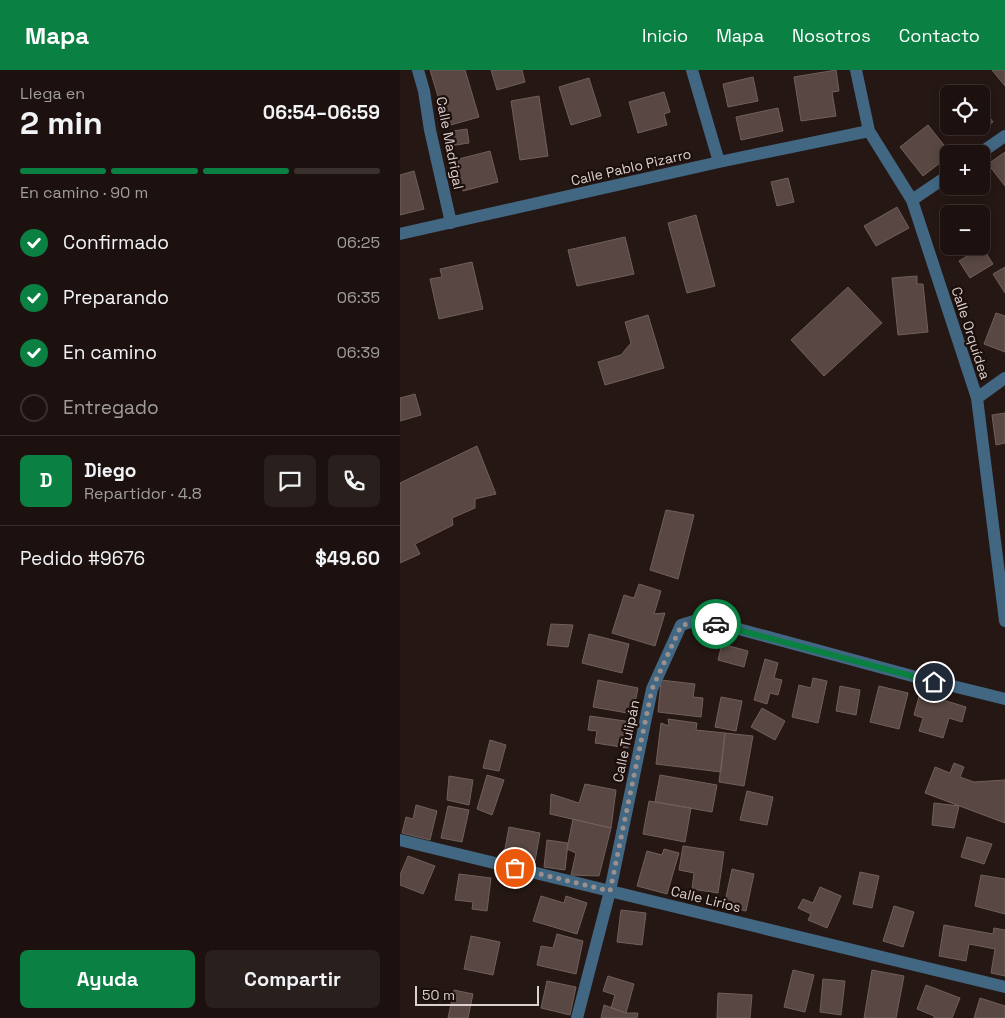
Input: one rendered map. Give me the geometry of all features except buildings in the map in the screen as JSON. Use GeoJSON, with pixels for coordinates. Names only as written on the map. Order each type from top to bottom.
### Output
{"type":"FeatureCollection","features":[{"type":"Feature","properties":{"kind":"street","name":"Calle Madrigal"},"geometry":{"type":"LineString","coordinates":[[418,70],[451,223]]}},
{"type":"Feature","properties":{"kind":"street"},"geometry":{"type":"LineString","coordinates":[[692,70],[719,162]]}},
{"type":"Feature","properties":{"kind":"street","name":"Calle Orquídea"},"geometry":{"type":"LineString","coordinates":[[856,70],[869,131],[912,200],[977,398],[1005,621]]}},
{"type":"Feature","properties":{"kind":"street","name":"Calle Pablo Pizarro"},"geometry":{"type":"LineString","coordinates":[[400,234],[719,162],[869,131]]}},
{"type":"Feature","properties":{"kind":"street"},"geometry":{"type":"LineString","coordinates":[[990,146],[1005,136]]}},
{"type":"Feature","properties":{"kind":"street"},"geometry":{"type":"LineString","coordinates":[[912,200],[940,181]]}},
{"type":"Feature","properties":{"kind":"street"},"geometry":{"type":"LineString","coordinates":[[977,398],[1005,378]]}},
{"type":"Feature","properties":{"kind":"street","name":"Calle Tulipán"},"geometry":{"type":"LineString","coordinates":[[577,1018],[610,891],[652,689],[681,626],[697,620],[735,628],[1005,699]]}},
{"type":"Feature","properties":{"kind":"street","name":"Calle Lirios"},"geometry":{"type":"LineString","coordinates":[[400,840],[1005,987]]}},
{"type":"Feature","properties":{"kind":"way so far"},"geometry":{"type":"LineString","coordinates":[[515,868],[610,891],[652,689],[681,626],[697,620],[716,624]]}},
{"type":"Feature","properties":{"kind":"route"},"geometry":{"type":"LineString","coordinates":[[716,624],[934,682]]}}]}
